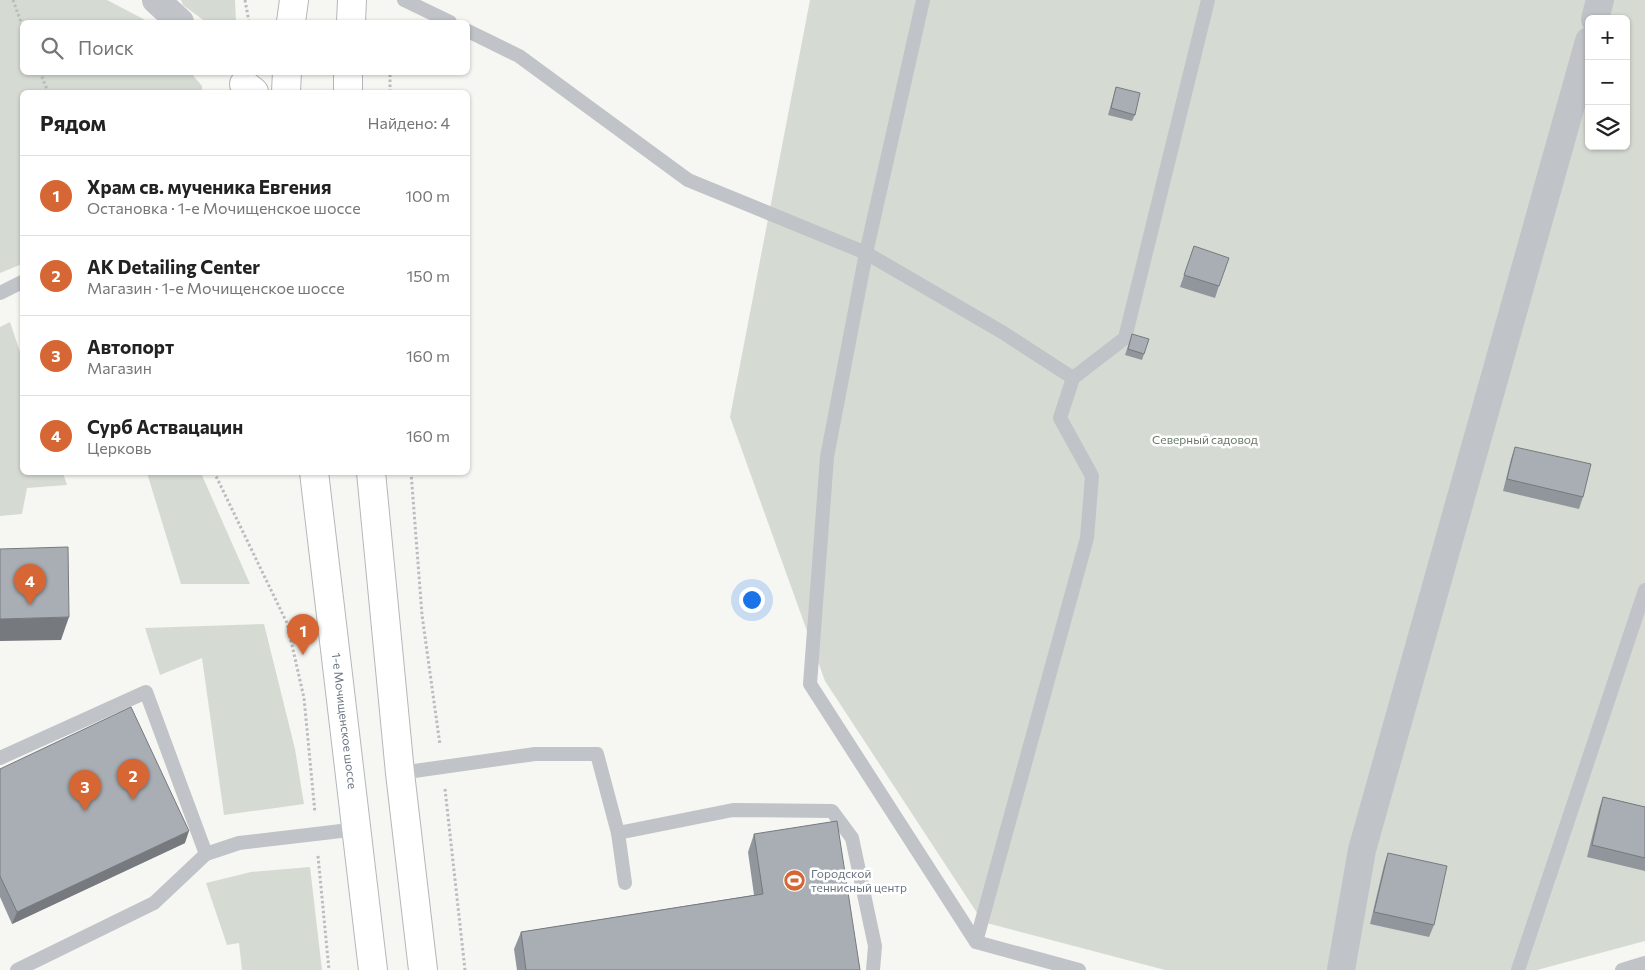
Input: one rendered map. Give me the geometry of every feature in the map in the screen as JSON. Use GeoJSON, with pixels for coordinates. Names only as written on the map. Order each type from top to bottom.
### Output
{"type":"FeatureCollection","features":[{"type":"Feature","properties":{"kind":"main road"},"geometry":{"type":"LineString","coordinates":[[291,20],[294,0]]}},
{"type":"Feature","properties":{"kind":"main road"},"geometry":{"type":"LineString","coordinates":[[351,20],[352,0]]}},
{"type":"Feature","properties":{"kind":"main road"},"geometry":{"type":"LineString","coordinates":[[286,90],[287,75]]}},
{"type":"Feature","properties":{"kind":"main road"},"geometry":{"type":"LineString","coordinates":[[348,75],[348,90]]}},
{"type":"Feature","properties":{"kind":"main road","name":"1-е Мочищенское шоссе"},"geometry":{"type":"LineString","coordinates":[[314,475],[374,970]]}},
{"type":"Feature","properties":{"kind":"main road"},"geometry":{"type":"LineString","coordinates":[[371,475],[400,773],[423,970]]}},
{"type":"Feature","properties":{"kind":"street"},"geometry":{"type":"LineString","coordinates":[[156,0],[178,20]]}},
{"type":"Feature","properties":{"kind":"street"},"geometry":{"type":"LineString","coordinates":[[1596,15],[1600,0]]}},
{"type":"Feature","properties":{"kind":"street"},"geometry":{"type":"LineString","coordinates":[[1342,970],[1362,850],[1585,55]]}},
{"type":"Feature","properties":{"kind":"lane"},"geometry":{"type":"LineString","coordinates":[[404,0],[446,20]]}},
{"type":"Feature","properties":{"kind":"lane"},"geometry":{"type":"LineString","coordinates":[[923,0],[866,253],[827,457],[810,684],[976,942],[1079,970]]}},
{"type":"Feature","properties":{"kind":"lane"},"geometry":{"type":"LineString","coordinates":[[976,942],[1087,538],[1092,476],[1060,418],[1073,378],[1126,338],[1208,0]]}},
{"type":"Feature","properties":{"kind":"lane"},"geometry":{"type":"LineString","coordinates":[[470,32],[520,56],[688,180],[866,253],[1002,332],[1073,378]]}},
{"type":"Feature","properties":{"kind":"lane"},"geometry":{"type":"LineString","coordinates":[[0,293],[20,283]]}},
{"type":"Feature","properties":{"kind":"lane"},"geometry":{"type":"LineString","coordinates":[[1518,970],[1645,590]]}},
{"type":"Feature","properties":{"kind":"lane"},"geometry":{"type":"LineString","coordinates":[[0,758],[146,692],[206,854]]}},
{"type":"Feature","properties":{"kind":"lane"},"geometry":{"type":"LineString","coordinates":[[400,773],[534,754],[597,754],[618,833],[625,883]]}},
{"type":"Feature","properties":{"kind":"lane"},"geometry":{"type":"LineString","coordinates":[[618,833],[733,810],[832,811],[852,838],[875,946],[873,970]]}},
{"type":"Feature","properties":{"kind":"lane"},"geometry":{"type":"LineString","coordinates":[[17,970],[154,903],[206,854],[239,843],[317,832],[358,829]]}},
{"type":"Feature","properties":{"kind":"lane"},"geometry":{"type":"LineString","coordinates":[[1622,970],[1645,964]]}},
{"type":"Feature","properties":{"kind":"path"},"geometry":{"type":"LineString","coordinates":[[13,0],[20,20]]}},
{"type":"Feature","properties":{"kind":"path"},"geometry":{"type":"LineString","coordinates":[[245,0],[249,20]]}},
{"type":"Feature","properties":{"kind":"path"},"geometry":{"type":"LineString","coordinates":[[41,75],[47,90]]}},
{"type":"Feature","properties":{"kind":"path"},"geometry":{"type":"LineString","coordinates":[[390,75],[390,90]]}},
{"type":"Feature","properties":{"kind":"path"},"geometry":{"type":"LineString","coordinates":[[215,475],[287,623],[304,698],[328,970]]}},
{"type":"Feature","properties":{"kind":"path"},"geometry":{"type":"LineString","coordinates":[[411,475],[422,615],[443,766],[465,970]]}},
{"type":"Feature","properties":{"kind":"green space"},"geometry":{"type":"Polygon","coordinates":[[[0,0],[107,0],[145,20],[20,20],[20,75],[193,75],[202,86],[202,90],[20,90],[20,265],[0,273],[0,0]]]}},
{"type":"Feature","properties":{"kind":"green space"},"geometry":{"type":"Polygon","coordinates":[[[181,0],[235,0],[236,20],[203,20],[183,5],[181,0]]]}},
{"type":"Feature","properties":{"kind":"green space","name":"Северный садовод"},"geometry":{"type":"Polygon","coordinates":[[[810,0],[1645,0],[1645,941],[1537,970],[1165,970],[983,922],[825,681],[730,417],[810,0]]]}},
{"type":"Feature","properties":{"kind":"green space"},"geometry":{"type":"Polygon","coordinates":[[[10,322],[20,352],[20,475],[64,475],[67,485],[27,488],[22,514],[0,516],[0,327],[10,322]]]}},
{"type":"Feature","properties":{"kind":"green space"},"geometry":{"type":"Polygon","coordinates":[[[148,475],[202,475],[250,584],[181,584],[148,475]]]}},
{"type":"Feature","properties":{"kind":"green space"},"geometry":{"type":"Polygon","coordinates":[[[264,624],[295,749],[304,804],[224,815],[202,658],[160,675],[145,628],[264,624]]]}},
{"type":"Feature","properties":{"kind":"green space"},"geometry":{"type":"Polygon","coordinates":[[[310,867],[322,970],[242,970],[239,943],[227,945],[206,883],[251,872],[310,867]]]}},
{"type":"Feature","properties":{"kind":"building"},"geometry":{"type":"Polygon","coordinates":[[[1116,87],[1140,93],[1135,115],[1111,108],[1116,87]]]}},
{"type":"Feature","properties":{"kind":"building"},"geometry":{"type":"Polygon","coordinates":[[[1194,246],[1229,258],[1219,286],[1184,275],[1194,246]]]}},
{"type":"Feature","properties":{"kind":"building"},"geometry":{"type":"Polygon","coordinates":[[[1132,334],[1149,339],[1144,354],[1128,349],[1132,334]]]}},
{"type":"Feature","properties":{"kind":"building"},"geometry":{"type":"Polygon","coordinates":[[[1515,447],[1591,464],[1583,497],[1507,479],[1515,447]]]}},
{"type":"Feature","properties":{"kind":"building"},"geometry":{"type":"Polygon","coordinates":[[[68,547],[69,617],[0,619],[0,549],[68,547]]]}},
{"type":"Feature","properties":{"kind":"building"},"geometry":{"type":"Polygon","coordinates":[[[131,707],[189,831],[17,912],[0,876],[0,769],[131,707]]]}},
{"type":"Feature","properties":{"kind":"building"},"geometry":{"type":"Polygon","coordinates":[[[1603,797],[1645,807],[1645,858],[1592,845],[1603,797]]]}},
{"type":"Feature","properties":{"kind":"building","name":"Городской теннисный центр"},"geometry":{"type":"Polygon","coordinates":[[[837,821],[860,970],[526,970],[521,932],[763,894],[754,834],[837,821]]]}},
{"type":"Feature","properties":{"kind":"building"},"geometry":{"type":"Polygon","coordinates":[[[1388,853],[1447,866],[1434,925],[1374,912],[1388,853]]]}},
{"type":"Feature","properties":{"kind":"place","name":"Сурб Аствацацин"},"geometry":{"type":"Point","coordinates":[30,605]}},
{"type":"Feature","properties":{"kind":"place","name":"Храм св. мученика Евгения"},"geometry":{"type":"Point","coordinates":[303,655]}},
{"type":"Feature","properties":{"kind":"place","name":"АК Detailing Center"},"geometry":{"type":"Point","coordinates":[133,800]}},
{"type":"Feature","properties":{"kind":"place","name":"Автопорт"},"geometry":{"type":"Point","coordinates":[85,811]}},
{"type":"Feature","properties":{"kind":"place","name":"Городской теннисный центр"},"geometry":{"type":"Point","coordinates":[795,881]}}]}
